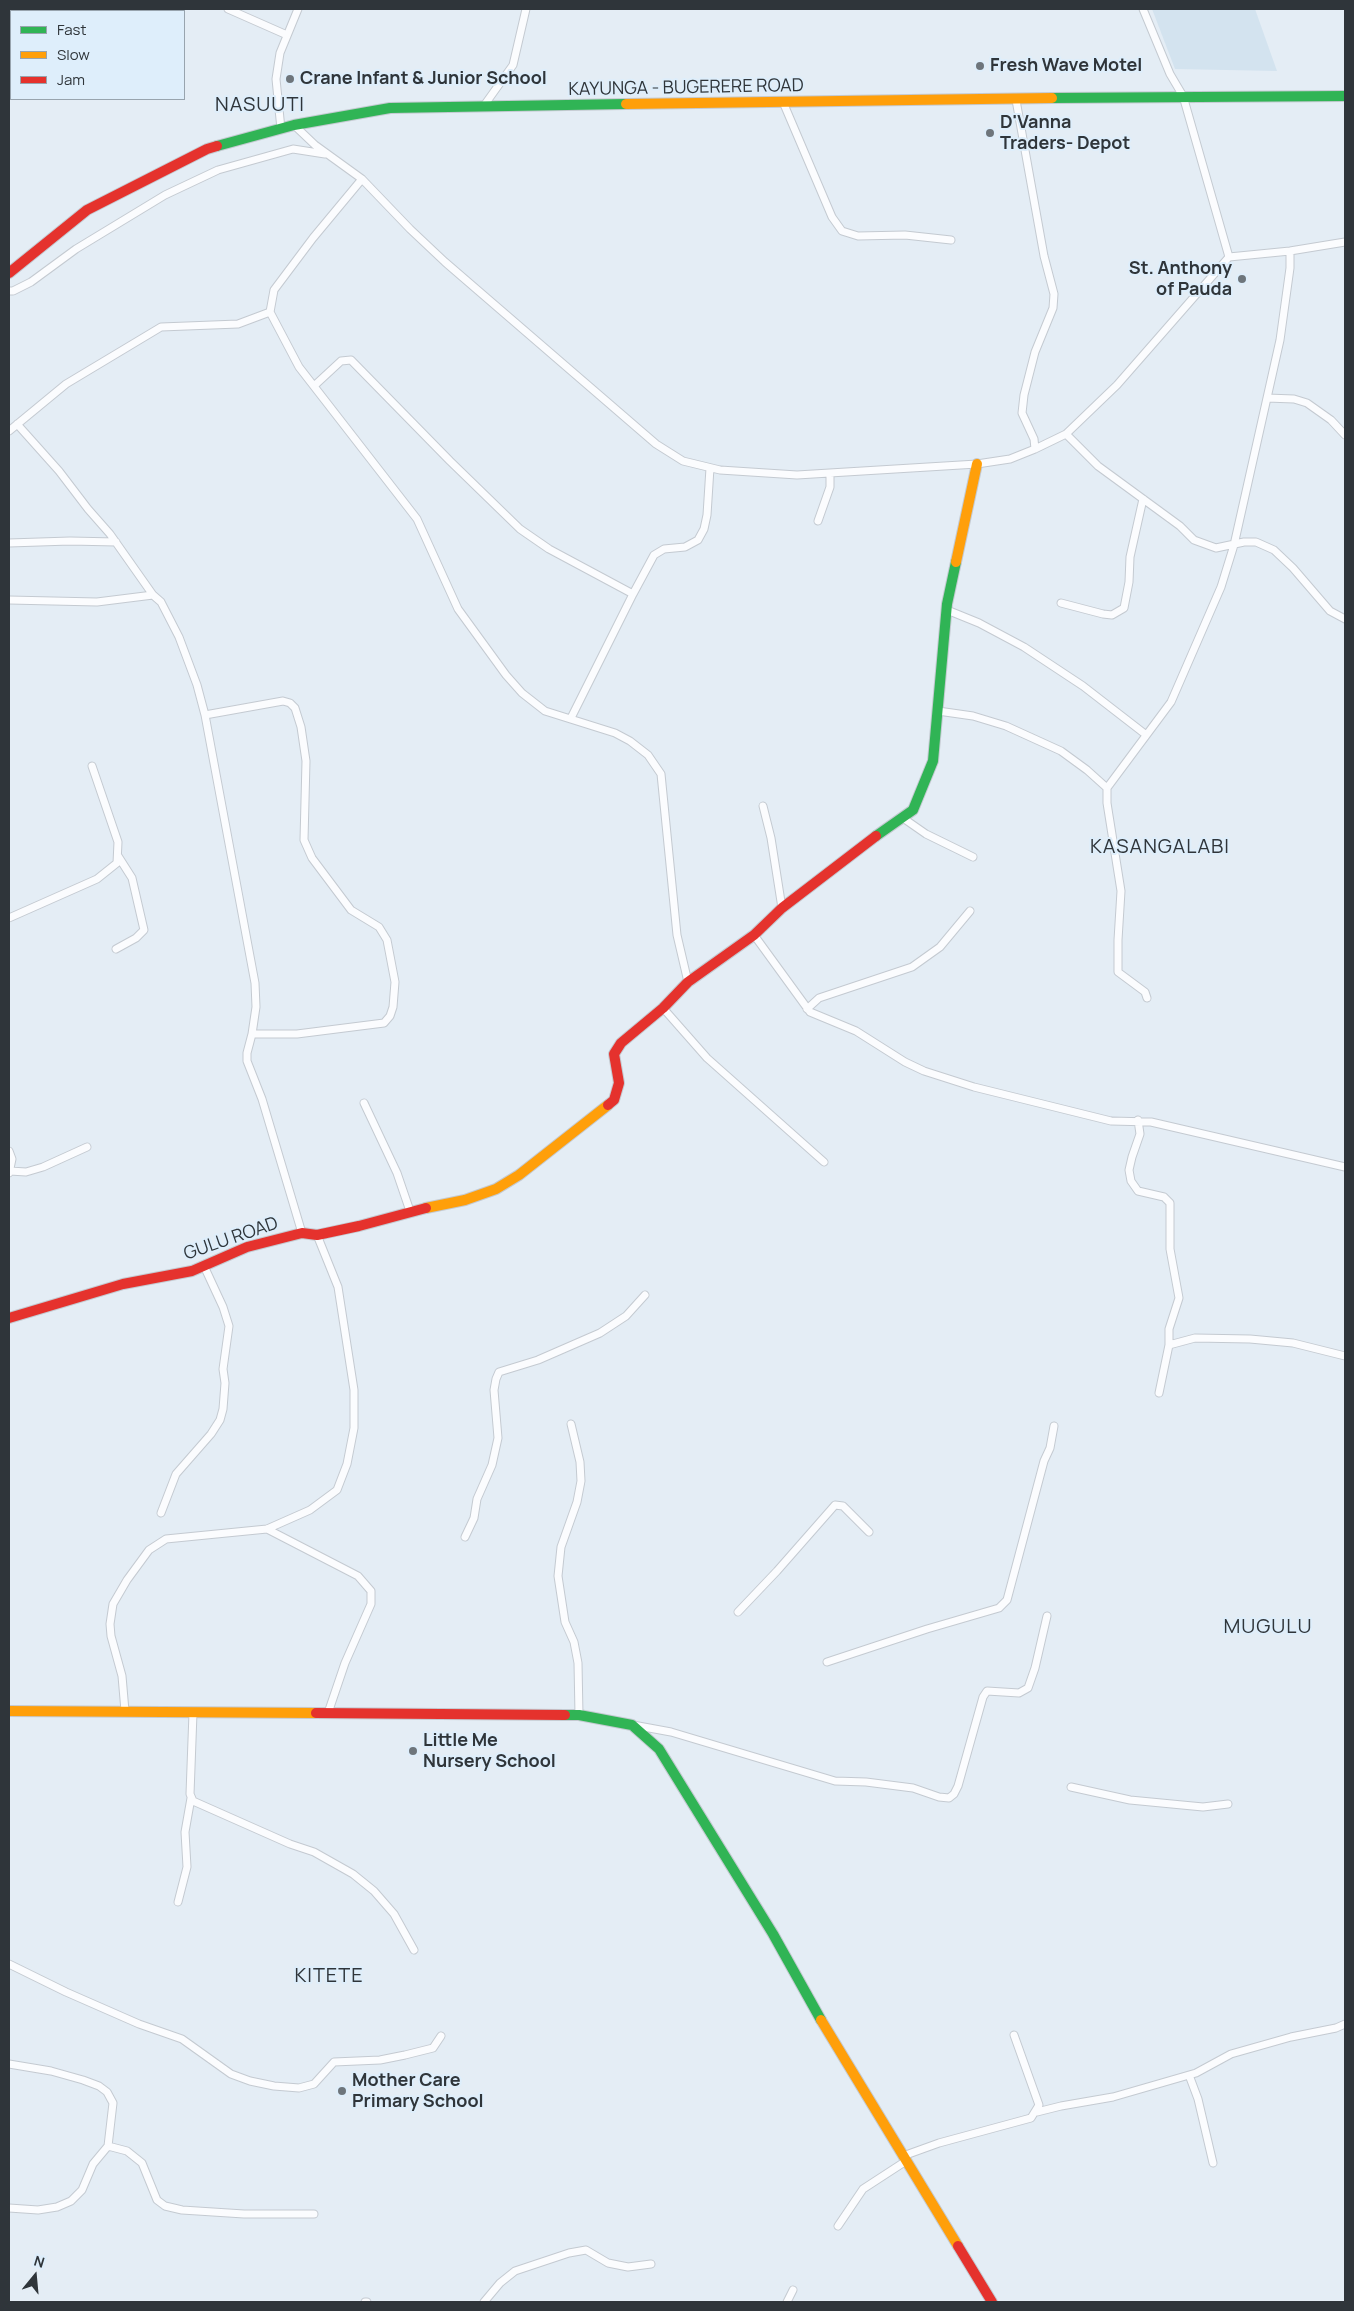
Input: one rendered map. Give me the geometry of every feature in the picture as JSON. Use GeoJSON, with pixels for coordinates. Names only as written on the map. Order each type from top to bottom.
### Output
{"type":"FeatureCollection","features":[{"type":"Feature","properties":{"kind":"street"},"geometry":{"type":"LineString","coordinates":[[228,9],[287,34]]}},
{"type":"Feature","properties":{"kind":"street"},"geometry":{"type":"LineString","coordinates":[[281,129],[276,79],[280,53],[298,9]]}},
{"type":"Feature","properties":{"kind":"street"},"geometry":{"type":"LineString","coordinates":[[483,107],[513,65],[526,9]]}},
{"type":"Feature","properties":{"kind":"street"},"geometry":{"type":"LineString","coordinates":[[1143,9],[1170,74],[1183,96],[1229,257]]}},
{"type":"Feature","properties":{"kind":"street","name":"KAYUNGA - BUGERERE ROAD"},"geometry":{"type":"LineString","coordinates":[[9,273],[87,210],[207,149],[294,125],[390,108],[1183,96],[1345,96]]}},
{"type":"Feature","properties":{"kind":"street"},"geometry":{"type":"LineString","coordinates":[[1016,100],[1044,256],[1054,294],[1053,308],[1035,352],[1024,395],[1022,413],[1034,440],[1035,449]]}},
{"type":"Feature","properties":{"kind":"street"},"geometry":{"type":"LineString","coordinates":[[783,102],[832,217],[842,231],[858,236],[905,235],[951,240]]}},
{"type":"Feature","properties":{"kind":"street"},"geometry":{"type":"LineString","coordinates":[[294,125],[328,155],[362,179],[445,262],[656,444],[682,461],[710,468],[760,474],[797,475],[977,464],[1010,459],[1066,434],[1117,385],[1229,257],[1290,251],[1345,242]]}},
{"type":"Feature","properties":{"kind":"street"},"geometry":{"type":"LineString","coordinates":[[9,291],[13,291],[30,282],[76,248],[165,195],[218,170],[293,149],[328,155]]}},
{"type":"Feature","properties":{"kind":"street"},"geometry":{"type":"LineString","coordinates":[[362,179],[313,238],[274,290],[270,312],[299,366],[417,519],[458,609],[522,694],[545,711],[615,733],[630,741],[648,755],[661,774],[677,935],[688,982]]}},
{"type":"Feature","properties":{"kind":"street"},"geometry":{"type":"LineString","coordinates":[[1147,998],[1145,992],[1118,972],[1118,940],[1122,891],[1107,803],[1107,788],[1145,734],[1171,702],[1221,587],[1234,545],[1280,340],[1290,268],[1290,251]]}},
{"type":"Feature","properties":{"kind":"street"},"geometry":{"type":"LineString","coordinates":[[9,432],[66,384],[161,327],[238,324],[270,312]]}},
{"type":"Feature","properties":{"kind":"street"},"geometry":{"type":"LineString","coordinates":[[314,386],[341,361],[351,360],[450,462],[520,529],[549,549],[633,594]]}},
{"type":"Feature","properties":{"kind":"street"},"geometry":{"type":"LineString","coordinates":[[1267,398],[1294,399],[1307,403],[1331,420],[1345,435]]}},
{"type":"Feature","properties":{"kind":"street"},"geometry":{"type":"LineString","coordinates":[[17,424],[59,471],[116,542],[153,594],[162,602],[179,637],[197,685],[205,715],[254,982],[256,1006],[247,1061],[262,1099],[302,1233]]}},
{"type":"Feature","properties":{"kind":"street"},"geometry":{"type":"LineString","coordinates":[[1066,434],[1098,466],[1180,526],[1194,540],[1216,548],[1244,542],[1256,542],[1274,550],[1293,568],[1330,610],[1345,619]]}},
{"type":"Feature","properties":{"kind":"street"},"geometry":{"type":"LineString","coordinates":[[824,1162],[766,1108],[721,1070],[664,1008],[688,982],[754,935],[782,908],[852,853],[913,810],[928,777],[933,760],[946,610],[977,464]]}},
{"type":"Feature","properties":{"kind":"street"},"geometry":{"type":"LineString","coordinates":[[571,718],[654,555],[664,549],[685,547],[698,540],[704,529],[707,515],[710,468]]}},
{"type":"Feature","properties":{"kind":"street"},"geometry":{"type":"LineString","coordinates":[[818,521],[830,487],[830,473]]}},
{"type":"Feature","properties":{"kind":"street"},"geometry":{"type":"LineString","coordinates":[[1061,603],[1112,615],[1124,608],[1129,582],[1130,556],[1143,499]]}},
{"type":"Feature","properties":{"kind":"street"},"geometry":{"type":"LineString","coordinates":[[9,543],[70,540],[116,542]]}},
{"type":"Feature","properties":{"kind":"street"},"geometry":{"type":"LineString","coordinates":[[9,600],[97,602],[153,594]]}},
{"type":"Feature","properties":{"kind":"street"},"geometry":{"type":"LineString","coordinates":[[946,610],[979,623],[1024,647],[1083,686],[1145,734]]}},
{"type":"Feature","properties":{"kind":"street"},"geometry":{"type":"LineString","coordinates":[[205,715],[283,701],[290,703],[295,708],[301,727],[306,761],[304,840],[312,858],[351,910],[379,927],[387,940],[396,982],[390,1016],[384,1023],[297,1034],[252,1034]]}},
{"type":"Feature","properties":{"kind":"street"},"geometry":{"type":"LineString","coordinates":[[938,711],[973,716],[1006,726],[1061,751],[1107,788]]}},
{"type":"Feature","properties":{"kind":"street"},"geometry":{"type":"LineString","coordinates":[[9,918],[97,879],[117,863],[118,842],[92,766]]}},
{"type":"Feature","properties":{"kind":"street"},"geometry":{"type":"LineString","coordinates":[[763,806],[771,838],[782,908]]}},
{"type":"Feature","properties":{"kind":"street"},"geometry":{"type":"LineString","coordinates":[[903,818],[926,834],[973,857]]}},
{"type":"Feature","properties":{"kind":"street"},"geometry":{"type":"LineString","coordinates":[[116,949],[136,938],[144,930],[132,878],[117,856]]}},
{"type":"Feature","properties":{"kind":"street"},"geometry":{"type":"LineString","coordinates":[[807,1009],[819,998],[912,967],[940,947],[970,911]]}},
{"type":"Feature","properties":{"kind":"street"},"geometry":{"type":"LineString","coordinates":[[754,935],[807,1009],[822,1018],[856,1031],[904,1062],[974,1087],[1111,1121],[1138,1120],[1345,1167]]}},
{"type":"Feature","properties":{"kind":"street","name":"GULU ROAD"},"geometry":{"type":"LineString","coordinates":[[9,1318],[123,1284],[192,1271],[247,1247],[302,1233],[317,1235],[359,1226],[410,1211],[464,1200],[496,1189],[551,1152],[614,1100],[619,1083],[614,1054],[621,1043],[664,1008]]}},
{"type":"Feature","properties":{"kind":"street"},"geometry":{"type":"LineString","coordinates":[[364,1102],[397,1173],[410,1211]]}},
{"type":"Feature","properties":{"kind":"street"},"geometry":{"type":"LineString","coordinates":[[1138,1120],[1140,1134],[1129,1170],[1131,1181],[1138,1191],[1164,1197],[1170,1203],[1170,1249],[1179,1298],[1170,1329],[1169,1345],[1159,1393]]}},
{"type":"Feature","properties":{"kind":"street"},"geometry":{"type":"LineString","coordinates":[[9,1151],[12,1159],[10,1172],[26,1172],[87,1147]]}},
{"type":"Feature","properties":{"kind":"street"},"geometry":{"type":"LineString","coordinates":[[125,1711],[122,1676],[111,1636],[110,1624],[113,1604],[126,1580],[149,1550],[166,1539],[267,1529],[310,1510],[337,1490],[347,1464],[354,1428],[354,1390],[340,1296],[326,1254],[317,1235]]}},
{"type":"Feature","properties":{"kind":"street"},"geometry":{"type":"LineString","coordinates":[[161,1514],[176,1474],[211,1434],[220,1420],[223,1409],[225,1383],[223,1369],[229,1326],[223,1307],[204,1266]]}},
{"type":"Feature","properties":{"kind":"street"},"geometry":{"type":"LineString","coordinates":[[465,1537],[474,1518],[477,1499],[492,1465],[498,1438],[494,1390],[499,1372],[538,1360],[600,1333],[626,1316],[645,1296]]}},
{"type":"Feature","properties":{"kind":"street"},"geometry":{"type":"LineString","coordinates":[[1169,1345],[1195,1338],[1250,1339],[1293,1343],[1345,1356]]}},
{"type":"Feature","properties":{"kind":"street"},"geometry":{"type":"LineString","coordinates":[[571,1424],[580,1462],[581,1481],[577,1502],[561,1546],[558,1576],[565,1622],[574,1642],[578,1663],[579,1715]]}},
{"type":"Feature","properties":{"kind":"street"},"geometry":{"type":"LineString","coordinates":[[828,1662],[998,1608],[1007,1600],[1044,1461],[1050,1448],[1054,1426]]}},
{"type":"Feature","properties":{"kind":"street"},"geometry":{"type":"LineString","coordinates":[[738,1612],[835,1505],[843,1506],[869,1532]]}},
{"type":"Feature","properties":{"kind":"street"},"geometry":{"type":"LineString","coordinates":[[267,1529],[358,1576],[371,1591],[371,1604],[345,1663],[328,1713]]}},
{"type":"Feature","properties":{"kind":"street"},"geometry":{"type":"LineString","coordinates":[[9,1711],[579,1715],[671,1732],[835,1781],[866,1782],[914,1788],[939,1797],[949,1798],[954,1794],[958,1786],[983,1697],[987,1691],[1019,1693],[1028,1688],[1036,1668],[1047,1616]]}},
{"type":"Feature","properties":{"kind":"street"},"geometry":{"type":"LineString","coordinates":[[178,1902],[187,1867],[185,1832],[192,1797],[193,1713]]}},
{"type":"Feature","properties":{"kind":"street"},"geometry":{"type":"LineString","coordinates":[[632,1725],[659,1749],[773,1934],[809,2001],[992,2302]]}},
{"type":"Feature","properties":{"kind":"street"},"geometry":{"type":"LineString","coordinates":[[1071,1787],[1130,1800],[1203,1807],[1228,1804]]}},
{"type":"Feature","properties":{"kind":"street"},"geometry":{"type":"LineString","coordinates":[[192,1797],[193,1801],[206,1808],[290,1844],[314,1852],[353,1874],[374,1891],[394,1914],[414,1950]]}},
{"type":"Feature","properties":{"kind":"street"},"geometry":{"type":"LineString","coordinates":[[9,1964],[121,2016],[182,2039],[231,2074],[250,2081],[274,2086],[299,2088],[314,2084],[334,2062],[380,2060],[405,2055],[433,2048],[441,2036]]}},
{"type":"Feature","properties":{"kind":"street"},"geometry":{"type":"LineString","coordinates":[[1037,2112],[1113,2097],[1189,2075],[1231,2054],[1291,2037],[1336,2028],[1345,2024]]}},
{"type":"Feature","properties":{"kind":"street"},"geometry":{"type":"LineString","coordinates":[[838,2226],[863,2189],[904,2159],[938,2143],[1031,2118],[1037,2112],[1039,2105],[1036,2092],[1014,2035]]}},
{"type":"Feature","properties":{"kind":"street"},"geometry":{"type":"LineString","coordinates":[[9,2064],[51,2071],[99,2086],[107,2092],[112,2102],[108,2146],[93,2164],[82,2190],[71,2201],[57,2207],[38,2210],[9,2208]]}},
{"type":"Feature","properties":{"kind":"street"},"geometry":{"type":"LineString","coordinates":[[1189,2075],[1198,2099],[1213,2163]]}},
{"type":"Feature","properties":{"kind":"street"},"geometry":{"type":"LineString","coordinates":[[108,2146],[127,2151],[142,2163],[157,2200],[164,2206],[182,2210],[244,2214],[314,2214]]}},
{"type":"Feature","properties":{"kind":"street"},"geometry":{"type":"LineString","coordinates":[[484,2302],[500,2283],[515,2271],[569,2253],[586,2250],[608,2263],[628,2267],[651,2264]]}},
{"type":"Feature","properties":{"kind":"street"},"geometry":{"type":"LineString","coordinates":[[787,2302],[793,2290]]}},
{"type":"Feature","properties":{"kind":"shaded area"},"geometry":{"type":"Polygon","coordinates":[[[1152,9],[1255,9],[1277,71],[1175,69],[1152,9]]]}},
{"type":"Feature","properties":{"kind":"traffic: fast"},"geometry":{"type":"LineString","coordinates":[[1052,98],[1345,96]]}},
{"type":"Feature","properties":{"kind":"traffic: fast"},"geometry":{"type":"LineString","coordinates":[[217,146],[294,125],[390,108],[626,104]]}},
{"type":"Feature","properties":{"kind":"traffic: fast"},"geometry":{"type":"LineString","coordinates":[[876,836],[913,810],[933,761],[947,604],[956,562]]}},
{"type":"Feature","properties":{"kind":"traffic: fast"},"geometry":{"type":"LineString","coordinates":[[565,1715],[579,1715],[632,1725],[659,1749],[773,1934],[821,2020]]}},
{"type":"Feature","properties":{"kind":"traffic: slow"},"geometry":{"type":"LineString","coordinates":[[626,104],[1052,98]]}},
{"type":"Feature","properties":{"kind":"traffic: slow"},"geometry":{"type":"LineString","coordinates":[[956,562],[977,464]]}},
{"type":"Feature","properties":{"kind":"traffic: slow"},"geometry":{"type":"LineString","coordinates":[[426,1208],[465,1200],[496,1189],[519,1175],[608,1105]]}},
{"type":"Feature","properties":{"kind":"traffic: slow"},"geometry":{"type":"LineString","coordinates":[[9,1711],[316,1713]]}},
{"type":"Feature","properties":{"kind":"traffic: slow"},"geometry":{"type":"LineString","coordinates":[[821,2020],[958,2246]]}},
{"type":"Feature","properties":{"kind":"traffic: jam"},"geometry":{"type":"LineString","coordinates":[[9,273],[87,210],[207,149],[217,146]]}},
{"type":"Feature","properties":{"kind":"traffic: jam"},"geometry":{"type":"LineString","coordinates":[[608,1105],[614,1100],[619,1083],[614,1054],[621,1043],[663,1008],[688,982],[754,935],[782,908],[876,836]]}},
{"type":"Feature","properties":{"kind":"traffic: jam"},"geometry":{"type":"LineString","coordinates":[[9,1318],[123,1284],[192,1271],[247,1247],[302,1233],[317,1235],[359,1226],[426,1208]]}},
{"type":"Feature","properties":{"kind":"traffic: jam"},"geometry":{"type":"LineString","coordinates":[[316,1713],[565,1715]]}},
{"type":"Feature","properties":{"kind":"traffic: jam"},"geometry":{"type":"LineString","coordinates":[[958,2246],[992,2302]]}},
{"type":"Feature","properties":{"kind":"place","name":"Fresh Wave Motel"},"geometry":{"type":"Point","coordinates":[980,66]}},
{"type":"Feature","properties":{"kind":"place","name":"Crane Infant & Junior School"},"geometry":{"type":"Point","coordinates":[290,79]}},
{"type":"Feature","properties":{"kind":"place","name":"D'Vanna Traders- Depot"},"geometry":{"type":"Point","coordinates":[990,133]}},
{"type":"Feature","properties":{"kind":"place","name":"St. Anthony of Pauda"},"geometry":{"type":"Point","coordinates":[1242,279]}},
{"type":"Feature","properties":{"kind":"place","name":"Little Me Nursery School"},"geometry":{"type":"Point","coordinates":[413,1751]}},
{"type":"Feature","properties":{"kind":"place","name":"Mother Care Primary School"},"geometry":{"type":"Point","coordinates":[342,2091]}},
{"type":"Feature","properties":{"kind":"district","name":"NASUUTI"},"geometry":{"type":"Point","coordinates":[260,105]}},
{"type":"Feature","properties":{"kind":"district","name":"KASANGALABI"},"geometry":{"type":"Point","coordinates":[1160,847]}},
{"type":"Feature","properties":{"kind":"district","name":"MUGULU"},"geometry":{"type":"Point","coordinates":[1268,1627]}},
{"type":"Feature","properties":{"kind":"district","name":"KITETE"},"geometry":{"type":"Point","coordinates":[329,1976]}}]}
